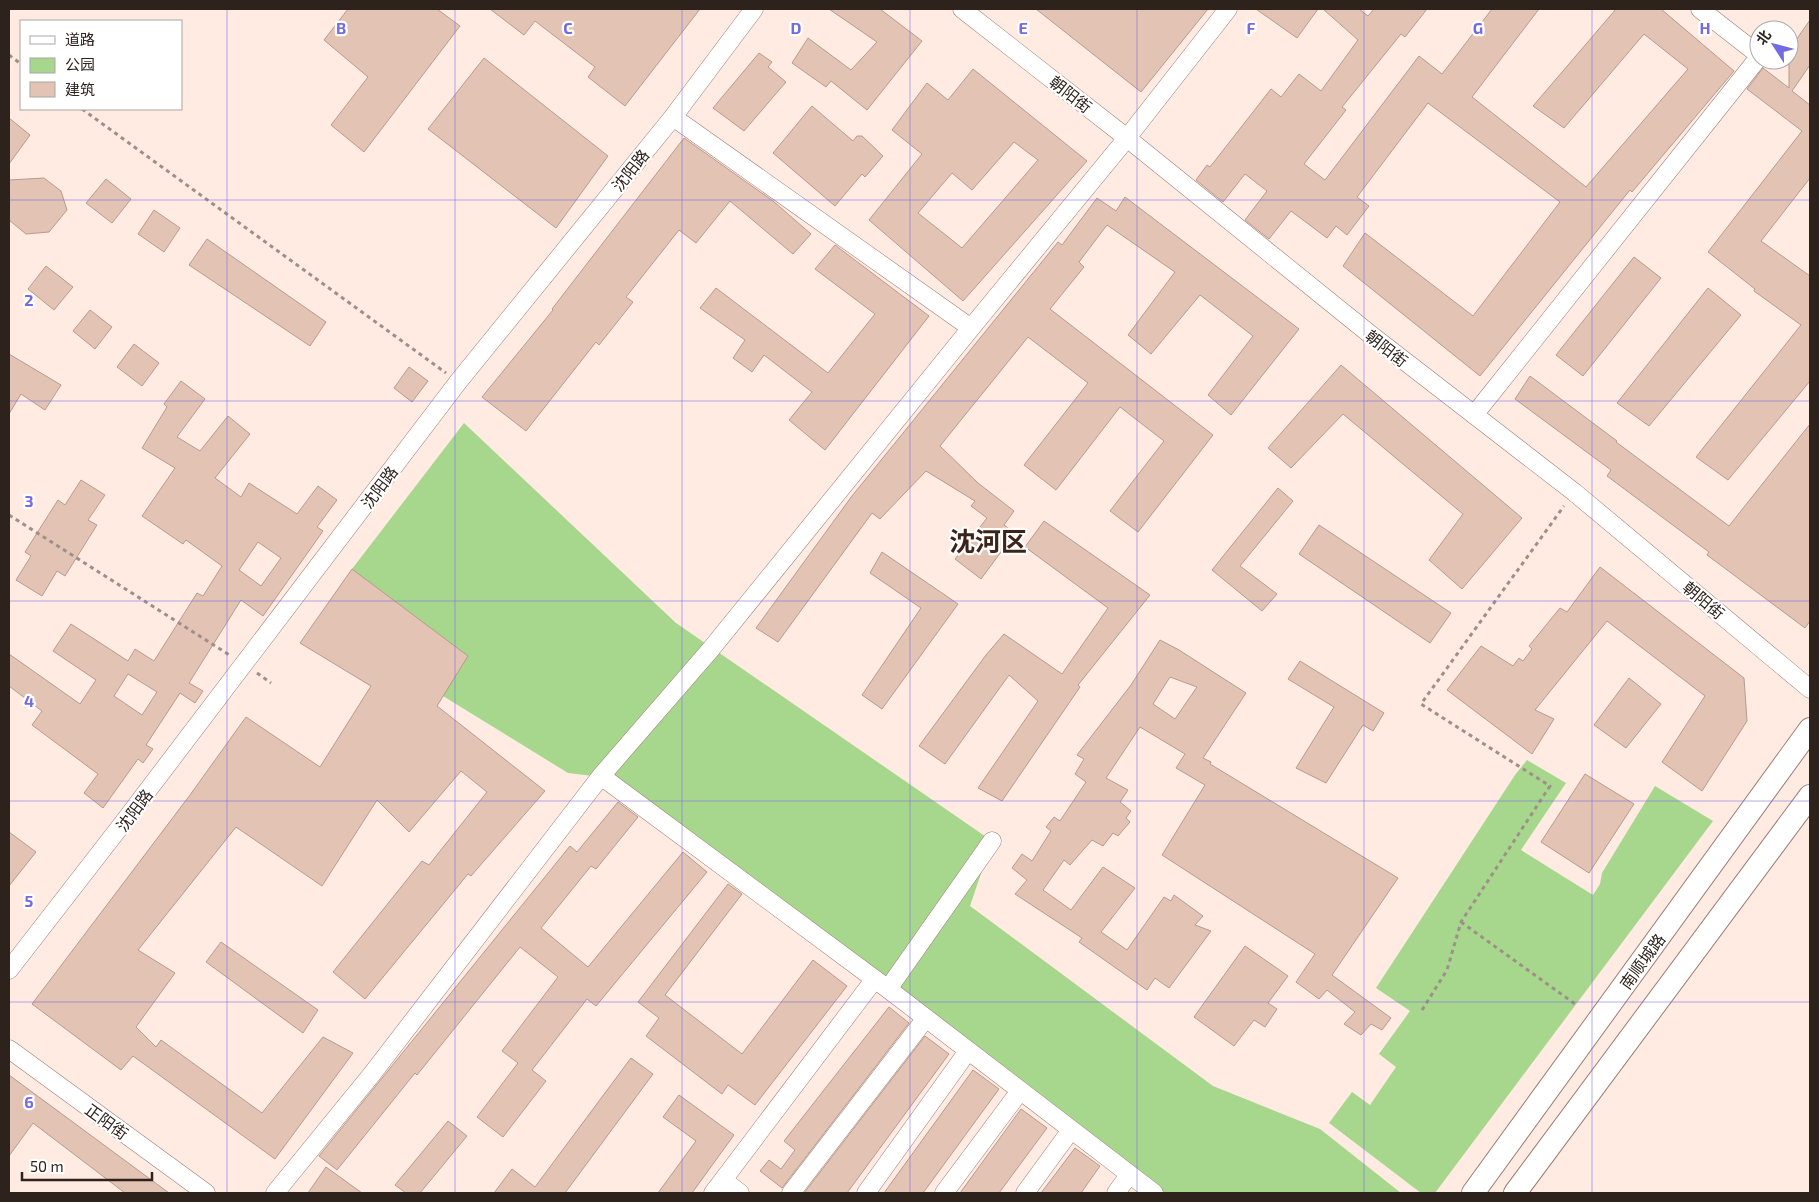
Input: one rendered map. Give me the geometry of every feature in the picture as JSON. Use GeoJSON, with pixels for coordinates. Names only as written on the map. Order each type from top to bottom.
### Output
{"type":"FeatureCollection","features":[{"type":"Feature","properties":{"kind":"main road","name":"南顺城路"},"geometry":{"type":"LineString","coordinates":[[1473,1193],[1810,729]]}},
{"type":"Feature","properties":{"kind":"main road"},"geometry":{"type":"LineString","coordinates":[[1515,1193],[1810,796]]}},
{"type":"Feature","properties":{"kind":"street","name":"沈阳路"},"geometry":{"type":"LineString","coordinates":[[9,970],[458,382],[673,117],[754,9]]}},
{"type":"Feature","properties":{"kind":"street","name":"朝阳街"},"geometry":{"type":"LineString","coordinates":[[962,9],[1127,138],[1371,335],[1574,492],[1810,689]]}},
{"type":"Feature","properties":{"kind":"street"},"geometry":{"type":"LineString","coordinates":[[275,1193],[372,1074],[601,776],[711,649],[1127,138],[1228,9]]}},
{"type":"Feature","properties":{"kind":"street"},"geometry":{"type":"LineString","coordinates":[[1700,9],[1749,48]]}},
{"type":"Feature","properties":{"kind":"street"},"geometry":{"type":"LineString","coordinates":[[1474,415],[1749,69]]}},
{"type":"Feature","properties":{"kind":"street"},"geometry":{"type":"LineString","coordinates":[[673,117],[971,328]]}},
{"type":"Feature","properties":{"kind":"street"},"geometry":{"type":"LineString","coordinates":[[601,776],[881,984],[1154,1193]]}},
{"type":"Feature","properties":{"kind":"street"},"geometry":{"type":"LineString","coordinates":[[740,1193],[718,1187],[881,984],[992,840]]}},
{"type":"Feature","properties":{"kind":"street"},"geometry":{"type":"LineString","coordinates":[[791,1193],[926,1018]]}},
{"type":"Feature","properties":{"kind":"street","name":"正阳街"},"geometry":{"type":"LineString","coordinates":[[9,1049],[206,1193]]}},
{"type":"Feature","properties":{"kind":"street"},"geometry":{"type":"LineString","coordinates":[[866,1193],[968,1050]]}},
{"type":"Feature","properties":{"kind":"street"},"geometry":{"type":"LineString","coordinates":[[944,1193],[1020,1091]]}},
{"type":"Feature","properties":{"kind":"street"},"geometry":{"type":"LineString","coordinates":[[1025,1193],[1071,1130]]}},
{"type":"Feature","properties":{"kind":"street"},"geometry":{"type":"LineString","coordinates":[[1116,1193],[1130,1175]]}},
{"type":"Feature","properties":{"kind":"path"},"geometry":{"type":"LineString","coordinates":[[9,55],[20,63]]}},
{"type":"Feature","properties":{"kind":"path"},"geometry":{"type":"LineString","coordinates":[[83,110],[458,382]]}},
{"type":"Feature","properties":{"kind":"path"},"geometry":{"type":"LineString","coordinates":[[1422,1010],[1447,970],[1461,922],[1550,786],[1421,704],[1574,492]]}},
{"type":"Feature","properties":{"kind":"path"},"geometry":{"type":"LineString","coordinates":[[9,515],[271,683]]}},
{"type":"Feature","properties":{"kind":"path"},"geometry":{"type":"LineString","coordinates":[[1461,922],[1575,1004]]}},
{"type":"Feature","properties":{"kind":"green space"},"geometry":{"type":"Polygon","coordinates":[[[464,423],[676,623],[992,841],[970,906],[1213,1086],[1320,1129],[1401,1193],[1154,1193],[601,777],[568,773],[443,696],[352,569],[464,423]]]}},
{"type":"Feature","properties":{"kind":"green space"},"geometry":{"type":"Polygon","coordinates":[[[1527,760],[1566,783],[1521,850],[1593,895],[1600,884],[1602,873],[1655,786],[1713,821],[1435,1193],[1421,1193],[1329,1123],[1352,1092],[1370,1105],[1396,1067],[1379,1054],[1410,1011],[1376,988],[1515,775],[1527,760]]]}},
{"type":"Feature","properties":{"kind":"building"},"geometry":{"type":"Polygon","coordinates":[[[348,9],[437,9],[460,26],[364,152],[331,125],[368,77],[324,40],[348,9]]]}},
{"type":"Feature","properties":{"kind":"building"},"geometry":{"type":"Polygon","coordinates":[[[490,9],[700,9],[625,106],[588,77],[595,67],[535,21],[524,35],[490,9]]]}},
{"type":"Feature","properties":{"kind":"building"},"geometry":{"type":"Polygon","coordinates":[[[829,9],[880,9],[922,41],[867,110],[831,81],[826,87],[792,63],[808,38],[851,70],[877,42],[829,9]]]}},
{"type":"Feature","properties":{"kind":"building"},"geometry":{"type":"Polygon","coordinates":[[[1036,9],[1208,9],[1141,92],[1036,9]]]}},
{"type":"Feature","properties":{"kind":"building"},"geometry":{"type":"Polygon","coordinates":[[[1256,9],[1318,9],[1297,38],[1256,9]]]}},
{"type":"Feature","properties":{"kind":"building"},"geometry":{"type":"Polygon","coordinates":[[[1323,9],[1359,9],[1368,16],[1374,9],[1427,9],[1405,37],[1401,34],[1342,107],[1346,110],[1304,164],[1325,180],[1419,56],[1442,74],[1492,9],[1539,9],[1472,97],[1586,187],[1688,69],[1644,34],[1564,128],[1533,106],[1616,9],[1661,9],[1734,71],[1632,192],[1630,190],[1480,376],[1343,266],[1365,233],[1473,316],[1560,202],[1428,103],[1357,197],[1369,206],[1347,235],[1336,226],[1327,238],[1291,211],[1269,239],[1245,220],[1267,191],[1245,174],[1223,202],[1196,180],[1207,165],[1210,167],[1271,89],[1281,97],[1299,74],[1321,91],[1358,40],[1323,9]]]}},
{"type":"Feature","properties":{"kind":"building"},"geometry":{"type":"Polygon","coordinates":[[[1810,20],[1810,65],[1792,91],[1810,105],[1810,178],[1761,241],[1810,276],[1810,381],[1728,480],[1696,457],[1801,325],[1754,291],[1755,289],[1708,252],[1802,131],[1747,89],[1761,70],[1766,70],[1789,88],[1789,70],[1799,70],[1799,36],[1810,20]]]}},
{"type":"Feature","properties":{"kind":"building"},"geometry":{"type":"Polygon","coordinates":[[[759,53],[772,62],[768,67],[786,82],[744,131],[713,108],[759,53]]]}},
{"type":"Feature","properties":{"kind":"building"},"geometry":{"type":"Polygon","coordinates":[[[484,58],[608,156],[556,228],[428,129],[484,58]]]}},
{"type":"Feature","properties":{"kind":"building"},"geometry":{"type":"Polygon","coordinates":[[[973,69],[1087,161],[963,301],[869,220],[922,154],[892,130],[927,83],[948,100],[973,69]],[[1014,142],[972,190],[952,173],[918,213],[962,248],[1038,160],[1014,142]]]}},
{"type":"Feature","properties":{"kind":"building"},"geometry":{"type":"Polygon","coordinates":[[[812,106],[853,141],[857,136],[862,136],[883,156],[865,177],[862,174],[835,206],[773,153],[812,106]]]}},
{"type":"Feature","properties":{"kind":"building"},"geometry":{"type":"Polygon","coordinates":[[[9,118],[30,135],[9,164],[9,118]]]}},
{"type":"Feature","properties":{"kind":"building"},"geometry":{"type":"Polygon","coordinates":[[[684,138],[773,201],[811,234],[793,254],[730,201],[696,243],[679,230],[626,297],[633,302],[599,345],[596,342],[526,431],[482,397],[553,310],[684,138]]]}},
{"type":"Feature","properties":{"kind":"building"},"geometry":{"type":"Polygon","coordinates":[[[44,178],[61,191],[67,210],[49,232],[26,234],[9,220],[9,180],[44,178]]]}},
{"type":"Feature","properties":{"kind":"building"},"geometry":{"type":"Polygon","coordinates":[[[106,179],[131,199],[112,223],[86,203],[106,179]]]}},
{"type":"Feature","properties":{"kind":"building"},"geometry":{"type":"Polygon","coordinates":[[[1125,197],[1299,329],[1231,415],[1208,395],[1253,336],[1200,295],[1151,354],[1128,335],[1175,272],[1107,225],[1079,262],[1084,267],[1050,309],[1213,435],[1138,532],[1110,511],[1164,441],[1120,407],[1056,490],[1024,465],[1088,383],[1028,337],[940,446],[978,483],[1014,511],[1004,525],[1015,533],[981,579],[955,559],[987,518],[971,506],[975,501],[926,471],[880,519],[872,513],[778,642],[756,628],[852,496],[1058,242],[1062,245],[1097,198],[1116,211],[1125,197]]]}},
{"type":"Feature","properties":{"kind":"building"},"geometry":{"type":"Polygon","coordinates":[[[154,210],[180,228],[164,252],[138,234],[154,210]]]}},
{"type":"Feature","properties":{"kind":"building"},"geometry":{"type":"Polygon","coordinates":[[[207,239],[326,322],[310,346],[189,265],[207,239]]]}},
{"type":"Feature","properties":{"kind":"building"},"geometry":{"type":"Polygon","coordinates":[[[835,245],[929,316],[825,450],[789,420],[812,392],[764,355],[752,372],[733,358],[745,340],[700,308],[716,288],[828,373],[875,314],[815,269],[835,245]]]}},
{"type":"Feature","properties":{"kind":"building"},"geometry":{"type":"Polygon","coordinates":[[[1634,257],[1661,278],[1583,376],[1556,355],[1634,257]]]}},
{"type":"Feature","properties":{"kind":"building"},"geometry":{"type":"Polygon","coordinates":[[[46,266],[73,287],[54,310],[28,289],[46,266]]]}},
{"type":"Feature","properties":{"kind":"building"},"geometry":{"type":"Polygon","coordinates":[[[1708,288],[1741,315],[1649,426],[1617,403],[1708,288]]]}},
{"type":"Feature","properties":{"kind":"building"},"geometry":{"type":"Polygon","coordinates":[[[90,310],[112,327],[95,349],[73,331],[90,310]]]}},
{"type":"Feature","properties":{"kind":"building"},"geometry":{"type":"Polygon","coordinates":[[[134,344],[159,363],[142,386],[117,367],[134,344]]]}},
{"type":"Feature","properties":{"kind":"building"},"geometry":{"type":"Polygon","coordinates":[[[9,354],[61,385],[45,410],[21,394],[9,414],[9,354]]]}},
{"type":"Feature","properties":{"kind":"building"},"geometry":{"type":"Polygon","coordinates":[[[1341,365],[1522,518],[1462,589],[1429,560],[1463,514],[1343,414],[1291,468],[1268,448],[1341,365]]]}},
{"type":"Feature","properties":{"kind":"building"},"geometry":{"type":"Polygon","coordinates":[[[409,367],[428,381],[412,402],[394,388],[409,367]]]}},
{"type":"Feature","properties":{"kind":"building"},"geometry":{"type":"Polygon","coordinates":[[[1530,376],[1729,526],[1810,424],[1810,621],[1805,628],[1707,555],[1709,552],[1607,476],[1611,470],[1515,399],[1530,376]]]}},
{"type":"Feature","properties":{"kind":"building"},"geometry":{"type":"Polygon","coordinates":[[[181,381],[205,399],[177,437],[200,451],[228,416],[250,434],[215,478],[241,497],[249,483],[297,514],[318,486],[337,500],[317,527],[323,531],[263,616],[241,600],[189,683],[203,691],[195,703],[180,693],[146,745],[153,749],[143,763],[138,759],[103,808],[84,793],[98,774],[32,725],[42,711],[9,686],[9,654],[80,704],[96,680],[53,651],[71,624],[128,661],[135,649],[154,661],[197,593],[203,596],[222,566],[186,540],[183,544],[142,516],[175,468],[142,448],[167,407],[164,404],[181,381]],[[258,542],[239,570],[261,586],[281,558],[258,542]],[[128,674],[114,696],[142,715],[157,692],[128,674]]]}},
{"type":"Feature","properties":{"kind":"building"},"geometry":{"type":"Polygon","coordinates":[[[81,480],[105,495],[88,520],[97,525],[65,576],[57,571],[42,596],[16,580],[31,556],[25,552],[58,500],[65,505],[81,480]]]}},
{"type":"Feature","properties":{"kind":"building"},"geometry":{"type":"Polygon","coordinates":[[[1278,488],[1293,501],[1240,566],[1277,594],[1262,611],[1212,570],[1278,488]]]}},
{"type":"Feature","properties":{"kind":"building"},"geometry":{"type":"Polygon","coordinates":[[[1044,521],[1150,595],[1078,685],[1080,687],[1002,801],[978,788],[1038,701],[1009,675],[945,764],[919,746],[986,655],[1004,634],[1062,674],[1108,608],[1025,547],[1044,521]]]}},
{"type":"Feature","properties":{"kind":"building"},"geometry":{"type":"Polygon","coordinates":[[[1319,525],[1451,613],[1430,643],[1299,554],[1319,525]]]}},
{"type":"Feature","properties":{"kind":"building"},"geometry":{"type":"Polygon","coordinates":[[[882,552],[958,604],[882,709],[862,695],[921,608],[870,573],[882,552]]]}},
{"type":"Feature","properties":{"kind":"building"},"geometry":{"type":"Polygon","coordinates":[[[1600,567],[1744,678],[1747,721],[1702,791],[1662,762],[1705,696],[1607,621],[1535,710],[1554,719],[1532,754],[1447,690],[1481,646],[1513,666],[1519,658],[1523,661],[1532,649],[1529,646],[1560,608],[1567,612],[1600,567]]]}},
{"type":"Feature","properties":{"kind":"building"},"geometry":{"type":"Polygon","coordinates":[[[352,569],[468,656],[437,706],[545,791],[471,876],[468,874],[365,999],[333,972],[422,861],[429,865],[487,792],[461,771],[409,832],[377,800],[322,886],[236,827],[138,950],[175,973],[136,1027],[156,1047],[161,1040],[262,1113],[323,1037],[353,1053],[275,1159],[133,1056],[121,1070],[32,1004],[190,795],[246,717],[320,767],[371,686],[300,643],[352,569]]]}},
{"type":"Feature","properties":{"kind":"building"},"geometry":{"type":"Polygon","coordinates":[[[1160,640],[1246,693],[1203,758],[1398,878],[1332,975],[1391,1018],[1382,1030],[1371,1024],[1361,1035],[1344,1024],[1355,1012],[1327,990],[1319,999],[1296,982],[1315,954],[1162,855],[1205,785],[1176,768],[1185,754],[1140,727],[1106,778],[1128,790],[1120,802],[1131,811],[1126,818],[1130,822],[1118,836],[1113,833],[1103,846],[1092,840],[1070,865],[1064,860],[1043,890],[1071,910],[1103,867],[1135,888],[1101,932],[1127,950],[1164,897],[1171,901],[1174,895],[1203,916],[1195,925],[1211,931],[1169,988],[1155,978],[1147,990],[1079,942],[1082,938],[1015,894],[1027,880],[1012,868],[1022,854],[1032,861],[1051,831],[1046,827],[1054,817],[1060,821],[1086,782],[1075,774],[1084,759],[1077,755],[1131,685],[1160,640]],[[1170,677],[1153,704],[1175,719],[1197,687],[1170,677]]]}},
{"type":"Feature","properties":{"kind":"building"},"geometry":{"type":"Polygon","coordinates":[[[1300,661],[1384,713],[1373,731],[1363,725],[1326,783],[1296,768],[1334,707],[1288,679],[1300,661]]]}},
{"type":"Feature","properties":{"kind":"building"},"geometry":{"type":"Polygon","coordinates":[[[1629,678],[1661,704],[1626,748],[1594,725],[1629,678]]]}},
{"type":"Feature","properties":{"kind":"building"},"geometry":{"type":"Polygon","coordinates":[[[1585,774],[1634,804],[1589,873],[1541,842],[1585,774]]]}},
{"type":"Feature","properties":{"kind":"building"},"geometry":{"type":"Polygon","coordinates":[[[618,802],[638,817],[596,869],[591,866],[541,928],[588,967],[683,852],[707,872],[596,1006],[587,999],[532,1070],[546,1081],[503,1137],[477,1117],[518,1063],[502,1051],[558,977],[520,947],[417,1075],[415,1073],[337,1170],[319,1156],[570,846],[577,852],[618,802]]]}},
{"type":"Feature","properties":{"kind":"building"},"geometry":{"type":"Polygon","coordinates":[[[9,832],[36,852],[9,886],[9,832]]]}},
{"type":"Feature","properties":{"kind":"building"},"geometry":{"type":"Polygon","coordinates":[[[728,884],[742,894],[665,995],[742,1054],[813,960],[847,986],[755,1105],[728,1085],[722,1094],[646,1036],[659,1018],[638,1002],[728,884]]]}},
{"type":"Feature","properties":{"kind":"building"},"geometry":{"type":"Polygon","coordinates":[[[221,942],[318,1010],[303,1033],[206,962],[221,942]]]}},
{"type":"Feature","properties":{"kind":"building"},"geometry":{"type":"Polygon","coordinates":[[[1245,946],[1288,976],[1268,1003],[1277,1009],[1265,1027],[1254,1020],[1234,1046],[1194,1017],[1245,946]]]}},
{"type":"Feature","properties":{"kind":"building"},"geometry":{"type":"Polygon","coordinates":[[[889,1007],[909,1023],[782,1188],[760,1171],[769,1160],[781,1169],[795,1150],[784,1141],[889,1007]]]}},
{"type":"Feature","properties":{"kind":"building"},"geometry":{"type":"Polygon","coordinates":[[[925,1036],[949,1054],[847,1193],[804,1193],[925,1036]]]}},
{"type":"Feature","properties":{"kind":"building"},"geometry":{"type":"Polygon","coordinates":[[[631,1058],[653,1074],[565,1193],[494,1193],[512,1169],[535,1187],[631,1058]]]}},
{"type":"Feature","properties":{"kind":"building"},"geometry":{"type":"Polygon","coordinates":[[[973,1070],[999,1089],[923,1193],[884,1193],[973,1070]]]}},
{"type":"Feature","properties":{"kind":"building"},"geometry":{"type":"Polygon","coordinates":[[[9,1075],[169,1193],[125,1193],[33,1123],[9,1156],[9,1075]]]}},
{"type":"Feature","properties":{"kind":"building"},"geometry":{"type":"Polygon","coordinates":[[[679,1095],[734,1135],[692,1193],[658,1193],[696,1141],[663,1117],[679,1095]]]}},
{"type":"Feature","properties":{"kind":"building"},"geometry":{"type":"Polygon","coordinates":[[[1021,1109],[1047,1128],[999,1193],[960,1193],[1021,1109]]]}},
{"type":"Feature","properties":{"kind":"building"},"geometry":{"type":"Polygon","coordinates":[[[448,1121],[467,1136],[420,1193],[406,1193],[395,1185],[448,1121]]]}},
{"type":"Feature","properties":{"kind":"building"},"geometry":{"type":"Polygon","coordinates":[[[1075,1148],[1100,1166],[1081,1193],[1041,1193],[1075,1148]]]}},
{"type":"Feature","properties":{"kind":"building"},"geometry":{"type":"Polygon","coordinates":[[[326,1167],[362,1193],[308,1193],[326,1167]]]}},
{"type":"Feature","properties":{"kind":"district","name":"沈河区"},"geometry":{"type":"Point","coordinates":[988,540]}}]}
